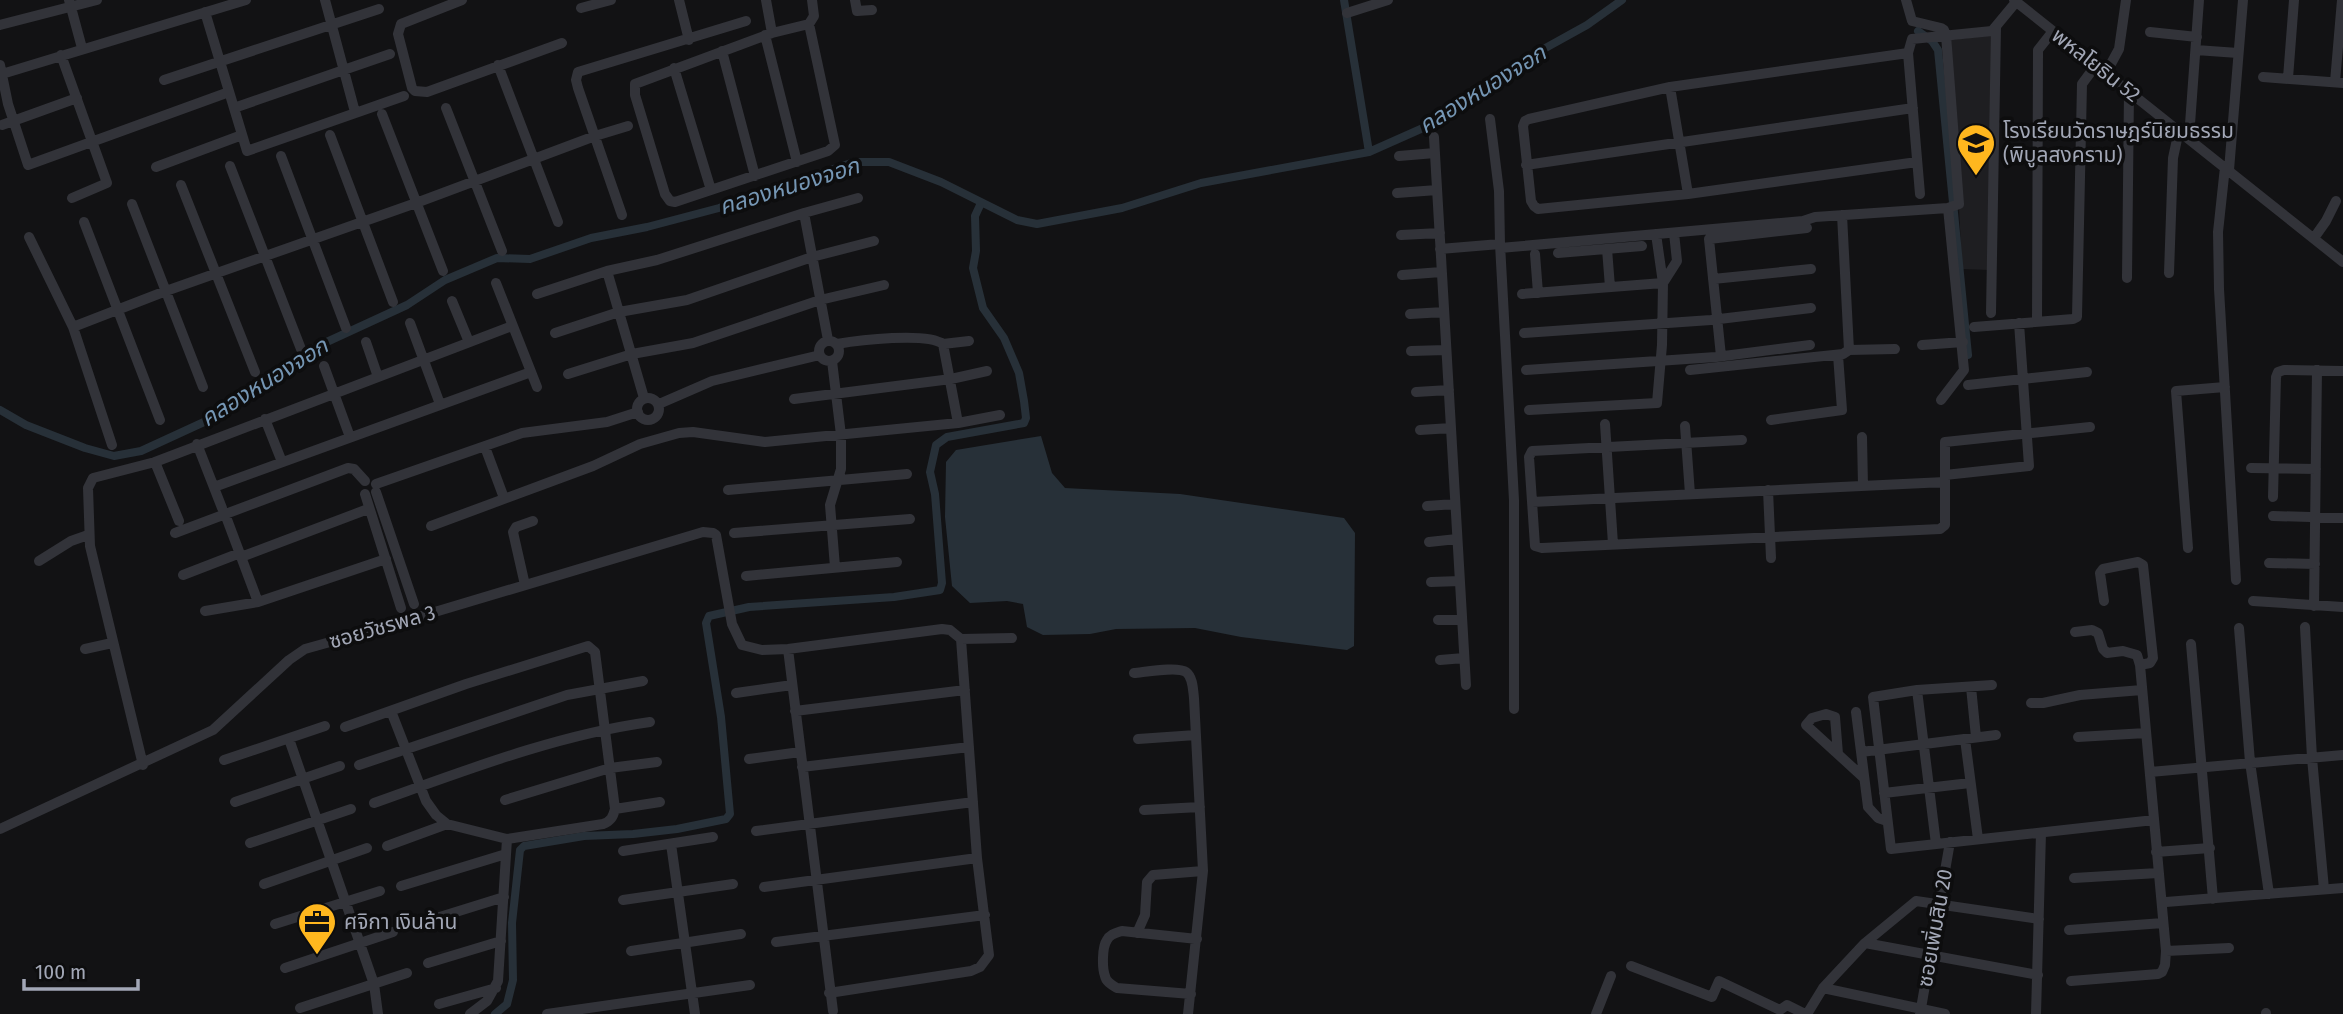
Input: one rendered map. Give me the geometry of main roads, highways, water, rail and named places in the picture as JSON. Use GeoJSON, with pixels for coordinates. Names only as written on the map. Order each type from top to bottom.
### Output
{"type":"FeatureCollection","features":[{"type":"Feature","properties":{"kind":"waterway"},"geometry":{"type":"LineString","coordinates":[[1344,0],[1369,152]]}},
{"type":"Feature","properties":{"kind":"waterway","name":"คลองหนองจอก"},"geometry":{"type":"LineString","coordinates":[[0,410],[26,425],[85,448],[114,456],[141,451],[204,422],[318,346],[407,305],[445,280],[497,258],[530,259],[591,238],[719,208],[854,162],[889,162],[941,182],[1017,220],[1037,224],[1122,208],[1201,183],[1369,152],[1432,124],[1531,56],[1587,25],[1622,0]]}},
{"type":"Feature","properties":{"kind":"waterway"},"geometry":{"type":"LineString","coordinates":[[1918,31],[1932,41],[1938,50],[1968,355]]}},
{"type":"Feature","properties":{"kind":"waterway"},"geometry":{"type":"LineString","coordinates":[[495,1014],[507,1004],[513,980],[512,923],[520,850],[524,846],[584,836],[677,829],[726,819],[730,814],[721,717],[706,623],[709,616],[749,607],[894,597],[940,590],[942,583],[935,494],[930,472],[936,445],[947,437],[1024,423],[1026,418],[1019,373],[1004,338],[983,308],[973,268],[976,251],[975,216],[981,203]]}},
{"type":"Feature","properties":{"kind":"place","name":"โรงเรียนวัดราษฎร์นิยมธรรม (พิบูลสงคราม)"},"geometry":{"type":"Point","coordinates":[1976,177]}},
{"type":"Feature","properties":{"kind":"place","name":"ศจิกา เงินล้าน"},"geometry":{"type":"Point","coordinates":[317,956]}}]}
